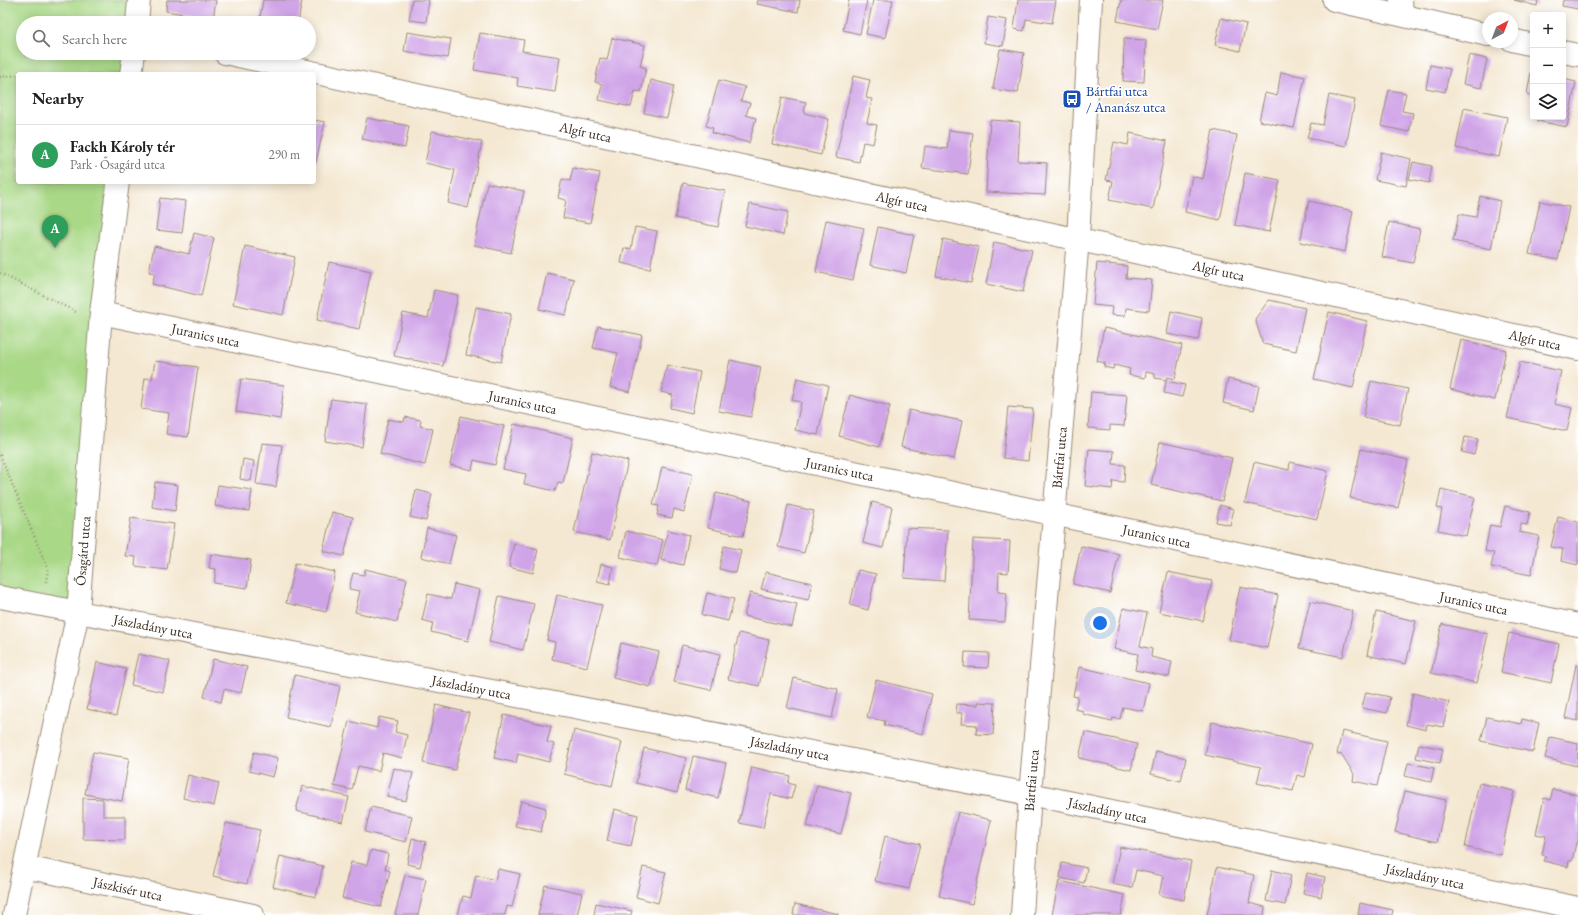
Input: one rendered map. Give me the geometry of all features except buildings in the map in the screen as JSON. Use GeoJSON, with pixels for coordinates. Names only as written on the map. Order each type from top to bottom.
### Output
{"type":"FeatureCollection","features":[{"type":"Feature","properties":{"kind":"street"},"geometry":{"type":"LineString","coordinates":[[138,16],[139,0]]}},
{"type":"Feature","properties":{"kind":"street","name":"Bártfai utca"},"geometry":{"type":"LineString","coordinates":[[1022,915],[1030,794],[1078,239],[1091,0]]}},
{"type":"Feature","properties":{"kind":"street"},"geometry":{"type":"LineString","coordinates":[[1334,0],[1402,7],[1482,33]]}},
{"type":"Feature","properties":{"kind":"street"},"geometry":{"type":"LineString","coordinates":[[1518,41],[1530,44]]}},
{"type":"Feature","properties":{"kind":"street"},"geometry":{"type":"LineString","coordinates":[[1566,53],[1578,56]]}},
{"type":"Feature","properties":{"kind":"street"},"geometry":{"type":"LineString","coordinates":[[131,72],[133,60]]}},
{"type":"Feature","properties":{"kind":"street","name":"Algír utca"},"geometry":{"type":"LineString","coordinates":[[257,60],[312,72]]}},
{"type":"Feature","properties":{"kind":"street","name":"Algír utca"},"geometry":{"type":"LineString","coordinates":[[316,73],[1578,349]]}},
{"type":"Feature","properties":{"kind":"street","name":"Ősagárd utca"},"geometry":{"type":"LineString","coordinates":[[14,915],[78,612],[101,316],[118,184]]}},
{"type":"Feature","properties":{"kind":"street","name":"Juranics utca"},"geometry":{"type":"LineString","coordinates":[[101,316],[1054,513],[1578,625]]}},
{"type":"Feature","properties":{"kind":"street","name":"Jászladány utca"},"geometry":{"type":"LineString","coordinates":[[0,597],[1030,794],[1578,908]]}},
{"type":"Feature","properties":{"kind":"street","name":"Jászkisér utca"},"geometry":{"type":"LineString","coordinates":[[25,867],[254,915]]}},
{"type":"Feature","properties":{"kind":"path"},"geometry":{"type":"LineString","coordinates":[[0,77],[16,75]]}},
{"type":"Feature","properties":{"kind":"path"},"geometry":{"type":"LineString","coordinates":[[0,273],[79,313],[101,316]]}},
{"type":"Feature","properties":{"kind":"path"},"geometry":{"type":"LineString","coordinates":[[0,455],[48,569],[42,605]]}},
{"type":"Feature","properties":{"kind":"path"},"geometry":{"type":"LineString","coordinates":[[0,464],[4,465]]}},
{"type":"Feature","properties":{"kind":"green space"},"geometry":{"type":"Polygon","coordinates":[[[0,0],[139,0],[138,16],[16,16],[16,60],[133,60],[131,72],[16,72],[16,184],[118,184],[78,612],[0,597],[0,0]]]}},
{"type":"Feature","properties":{"kind":"place","name":"Bártfai utca / Ananász utca"},"geometry":{"type":"Point","coordinates":[1072,99]}},
{"type":"Feature","properties":{"kind":"place","name":"Fackh Károly tér"},"geometry":{"type":"Point","coordinates":[55,248]}}]}
